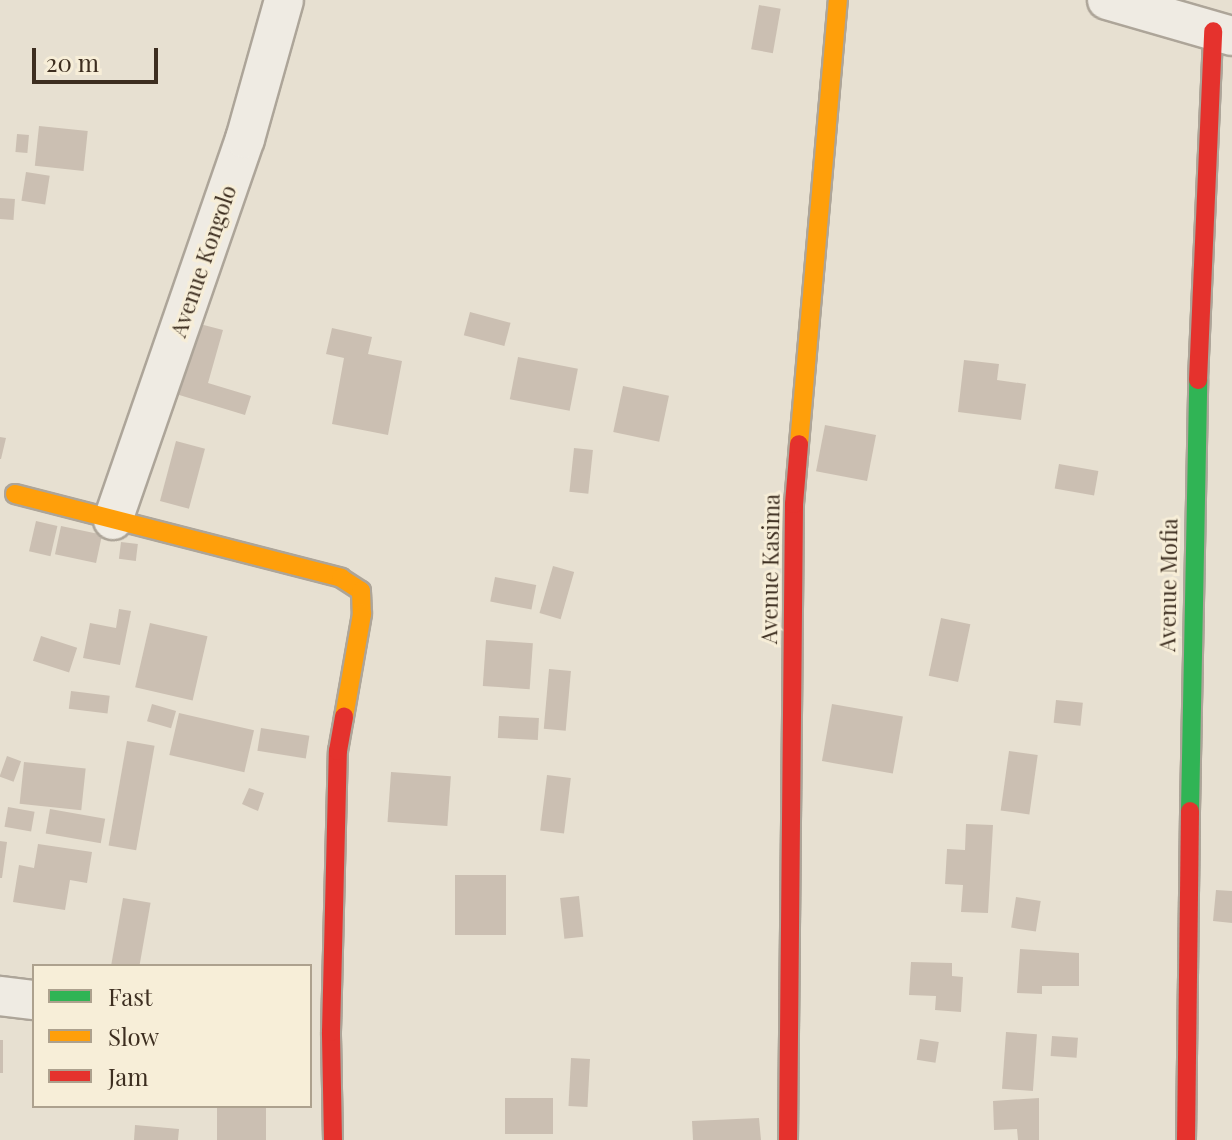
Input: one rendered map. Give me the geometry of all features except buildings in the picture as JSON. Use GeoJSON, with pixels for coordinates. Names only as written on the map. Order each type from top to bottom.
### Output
{"type":"FeatureCollection","features":[{"type":"Feature","properties":{"kind":"street","name":"Avenue Kongolo"},"geometry":{"type":"LineString","coordinates":[[113,520],[245,139],[284,0]]}},
{"type":"Feature","properties":{"kind":"street","name":"Avenue Kasima"},"geometry":{"type":"LineString","coordinates":[[788,1140],[794,504],[838,0]]}},
{"type":"Feature","properties":{"kind":"street"},"geometry":{"type":"LineString","coordinates":[[1107,0],[1223,34]]}},
{"type":"Feature","properties":{"kind":"street","name":"Avenue Mofia"},"geometry":{"type":"LineString","coordinates":[[1186,1140],[1193,483],[1223,34]]}},
{"type":"Feature","properties":{"kind":"street"},"geometry":{"type":"LineString","coordinates":[[15,494],[341,578],[361,591],[362,614],[338,751],[320,1030],[333,1140]]}},
{"type":"Feature","properties":{"kind":"street"},"geometry":{"type":"LineString","coordinates":[[0,996],[32,1000]]}},
{"type":"Feature","properties":{"kind":"traffic: fast"},"geometry":{"type":"LineString","coordinates":[[1190,811],[1198,380]]}},
{"type":"Feature","properties":{"kind":"traffic: slow"},"geometry":{"type":"LineString","coordinates":[[799,444],[838,0]]}},
{"type":"Feature","properties":{"kind":"traffic: slow"},"geometry":{"type":"LineString","coordinates":[[15,494],[341,578],[361,591],[362,614],[344,717]]}},
{"type":"Feature","properties":{"kind":"traffic: jam"},"geometry":{"type":"LineString","coordinates":[[1198,380],[1213,31]]}},
{"type":"Feature","properties":{"kind":"traffic: jam"},"geometry":{"type":"LineString","coordinates":[[788,1140],[794,504],[799,444]]}},
{"type":"Feature","properties":{"kind":"traffic: jam"},"geometry":{"type":"LineString","coordinates":[[333,1140],[331,1032],[338,751],[344,717]]}},
{"type":"Feature","properties":{"kind":"traffic: jam"},"geometry":{"type":"LineString","coordinates":[[1186,1140],[1190,811]]}}]}
